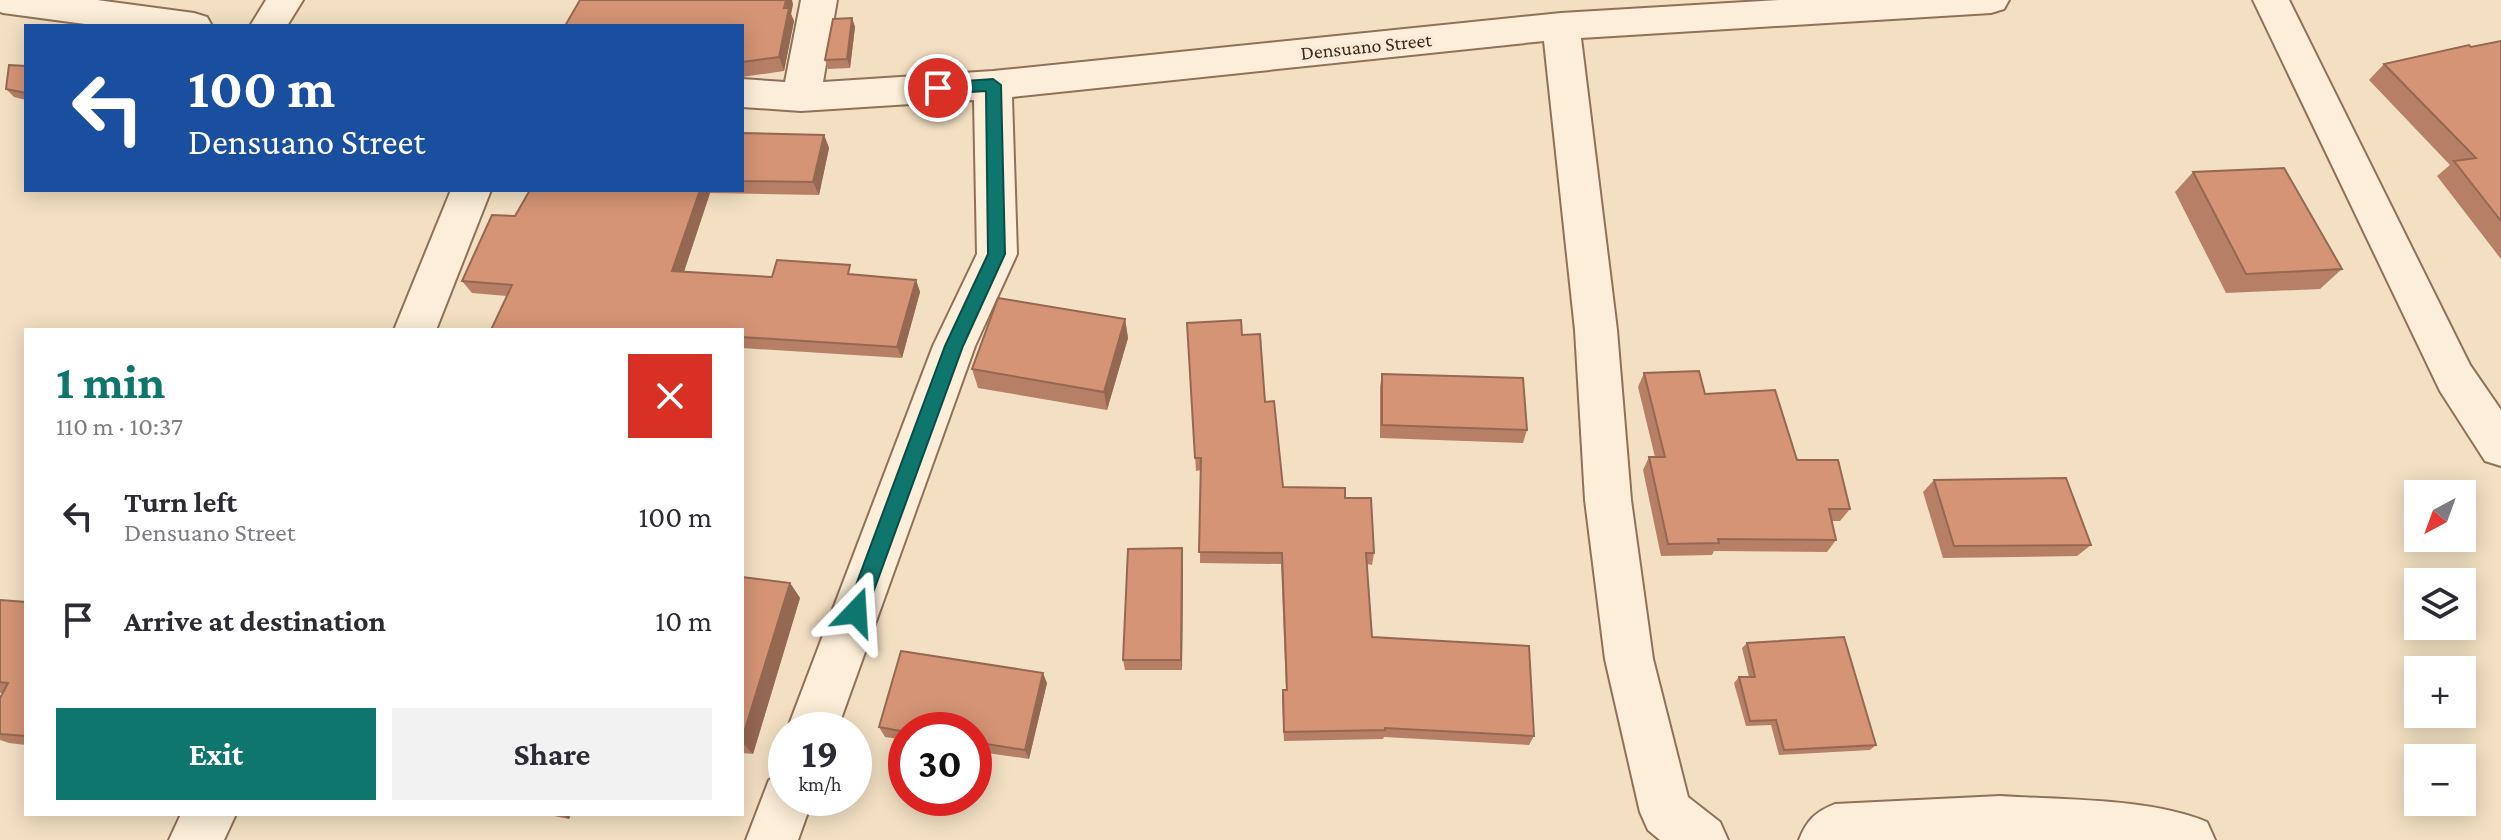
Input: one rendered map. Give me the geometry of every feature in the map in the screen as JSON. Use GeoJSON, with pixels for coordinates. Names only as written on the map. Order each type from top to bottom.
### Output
{"type":"FeatureCollection","features":[{"type":"Feature","properties":{"kind":"street"},"geometry":{"type":"LineString","coordinates":[[3,0],[179,24]]}},
{"type":"Feature","properties":{"kind":"street"},"geometry":{"type":"LineString","coordinates":[[269,24],[285,0]]}},
{"type":"Feature","properties":{"kind":"street"},"geometry":{"type":"LineString","coordinates":[[801,97],[819,0]]}},
{"type":"Feature","properties":{"kind":"street","name":"Densuano Street"},"geometry":{"type":"LineString","coordinates":[[744,93],[801,97],[993,85],[1561,26],[1991,0]]}},
{"type":"Feature","properties":{"kind":"street"},"geometry":{"type":"LineString","coordinates":[[2271,0],[2455,378],[2501,447]]}},
{"type":"Feature","properties":{"kind":"street"},"geometry":{"type":"LineString","coordinates":[[1561,26],[1596,330],[1608,500],[1629,659],[1666,812],[1702,840]]}},
{"type":"Feature","properties":{"kind":"street"},"geometry":{"type":"LineString","coordinates":[[819,712],[954,346],[997,254],[993,85]]}},
{"type":"Feature","properties":{"kind":"street"},"geometry":{"type":"LineString","coordinates":[[416,328],[470,192]]}},
{"type":"Feature","properties":{"kind":"street"},"geometry":{"type":"LineString","coordinates":[[195,840],[209,816]]}},
{"type":"Feature","properties":{"kind":"street"},"geometry":{"type":"LineString","coordinates":[[772,840],[781,816]]}},
{"type":"Feature","properties":{"kind":"street"},"geometry":{"type":"LineString","coordinates":[[1825,840],[1835,830],[2000,822],[2111,829],[2189,840]]}},
{"type":"Feature","properties":{"kind":"building"},"geometry":{"type":"Polygon","coordinates":[[[580,0],[786,0],[784,8],[789,8],[779,57],[744,62],[744,24],[566,24],[580,0]]]}},
{"type":"Feature","properties":{"kind":"building"},"geometry":{"type":"Polygon","coordinates":[[[852,18],[847,59],[825,60],[833,19],[852,18]]]}},
{"type":"Feature","properties":{"kind":"building"},"geometry":{"type":"Polygon","coordinates":[[[2501,41],[2501,221],[2454,161],[2476,158],[2384,64],[2501,41]]]}},
{"type":"Feature","properties":{"kind":"building"},"geometry":{"type":"Polygon","coordinates":[[[9,65],[24,66],[24,93],[6,89],[9,65]]]}},
{"type":"Feature","properties":{"kind":"building"},"geometry":{"type":"Polygon","coordinates":[[[744,133],[824,135],[813,182],[744,181],[744,133]]]}},
{"type":"Feature","properties":{"kind":"building"},"geometry":{"type":"Polygon","coordinates":[[[2284,168],[2342,269],[2246,274],[2193,172],[2284,168]]]}},
{"type":"Feature","properties":{"kind":"building"},"geometry":{"type":"Polygon","coordinates":[[[529,192],[699,192],[672,271],[772,277],[777,260],[850,265],[848,274],[916,280],[897,347],[744,337],[744,328],[492,328],[512,285],[462,281],[492,215],[515,216],[529,192]]]}},
{"type":"Feature","properties":{"kind":"building"},"geometry":{"type":"Polygon","coordinates":[[[998,298],[1125,319],[1104,392],[972,369],[998,298]]]}},
{"type":"Feature","properties":{"kind":"building"},"geometry":{"type":"Polygon","coordinates":[[[1241,320],[1242,335],[1260,334],[1265,402],[1274,401],[1283,487],[1345,488],[1345,498],[1371,498],[1374,553],[1366,553],[1372,637],[1529,646],[1534,736],[1385,728],[1284,732],[1283,690],[1287,690],[1282,553],[1199,552],[1201,458],[1195,458],[1187,323],[1241,320]]]}},
{"type":"Feature","properties":{"kind":"building"},"geometry":{"type":"Polygon","coordinates":[[[1699,371],[1705,394],[1775,390],[1797,460],[1838,460],[1850,509],[1829,509],[1836,540],[1718,539],[1719,543],[1668,544],[1649,457],[1665,457],[1644,373],[1699,371]]]}},
{"type":"Feature","properties":{"kind":"building"},"geometry":{"type":"Polygon","coordinates":[[[1382,374],[1523,378],[1527,430],[1382,425],[1382,374]]]}},
{"type":"Feature","properties":{"kind":"building"},"geometry":{"type":"Polygon","coordinates":[[[2066,478],[2091,545],[1954,546],[1934,480],[2066,478]]]}},
{"type":"Feature","properties":{"kind":"building"},"geometry":{"type":"Polygon","coordinates":[[[1182,548],[1181,660],[1123,660],[1128,549],[1182,548]]]}},
{"type":"Feature","properties":{"kind":"building"},"geometry":{"type":"Polygon","coordinates":[[[744,577],[790,583],[744,732],[744,577]]]}},
{"type":"Feature","properties":{"kind":"building"},"geometry":{"type":"Polygon","coordinates":[[[0,600],[24,602],[24,736],[0,734],[0,698],[8,683],[0,682],[0,600]]]}},
{"type":"Feature","properties":{"kind":"building"},"geometry":{"type":"Polygon","coordinates":[[[1844,637],[1876,745],[1784,750],[1776,720],[1750,721],[1739,677],[1755,677],[1747,643],[1844,637]]]}},
{"type":"Feature","properties":{"kind":"building"},"geometry":{"type":"Polygon","coordinates":[[[901,651],[1043,673],[1025,750],[992,745],[992,712],[888,712],[888,729],[879,727],[901,651]]]}},
{"type":"Feature","properties":{"kind":"route"},"geometry":{"type":"LineString","coordinates":[[856,612],[954,346],[997,254],[993,85],[938,88]]}}]}
